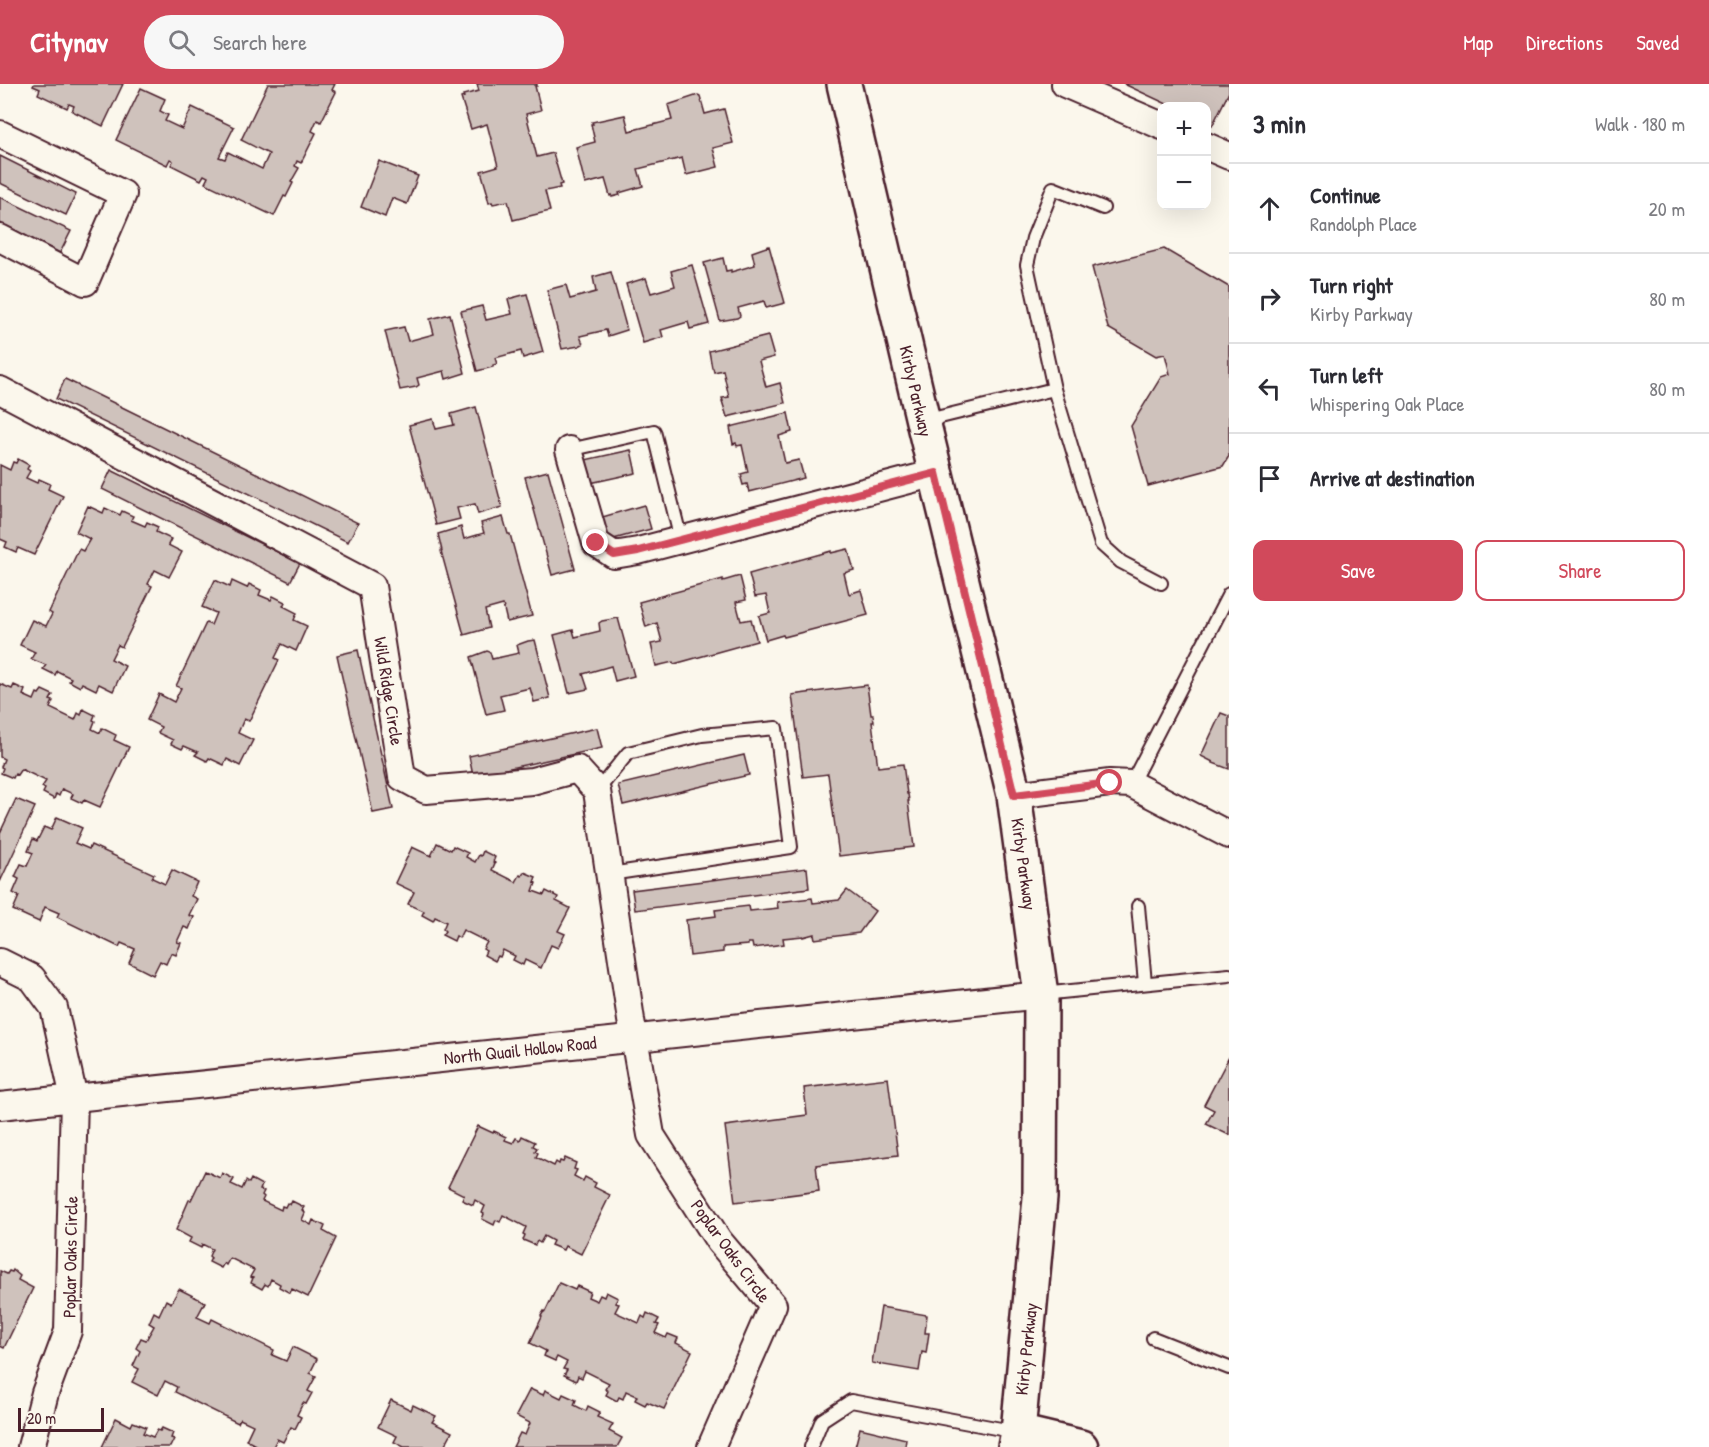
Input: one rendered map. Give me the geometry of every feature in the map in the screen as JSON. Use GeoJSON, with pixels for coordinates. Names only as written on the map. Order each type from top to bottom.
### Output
{"type":"FeatureCollection","features":[{"type":"Feature","properties":{"kind":"main road","name":"Kirby Parkway"},"geometry":{"type":"LineString","coordinates":[[844,84],[1014,795],[1041,994],[1040,1198],[1016,1440]]}},
{"type":"Feature","properties":{"kind":"main road"},"geometry":{"type":"LineString","coordinates":[[1016,1440],[1081,1447]]}},
{"type":"Feature","properties":{"kind":"street"},"geometry":{"type":"LineString","coordinates":[[1065,84],[1157,124]]}},
{"type":"Feature","properties":{"kind":"street"},"geometry":{"type":"LineString","coordinates":[[0,134],[123,194],[85,282],[0,238]]}},
{"type":"Feature","properties":{"kind":"street"},"geometry":{"type":"LineString","coordinates":[[1211,148],[1229,156]]}},
{"type":"Feature","properties":{"kind":"street","name":"Wild Ridge Circle"},"geometry":{"type":"LineString","coordinates":[[0,390],[372,586],[402,777],[426,790],[532,781],[577,769],[597,791]]}},
{"type":"Feature","properties":{"kind":"street"},"geometry":{"type":"LineString","coordinates":[[569,450],[596,543],[614,555],[638,551],[936,473]]}},
{"type":"Feature","properties":{"kind":"street"},"geometry":{"type":"LineString","coordinates":[[1014,795],[1110,783],[1131,784],[1229,835]]}},
{"type":"Feature","properties":{"kind":"street"},"geometry":{"type":"LineString","coordinates":[[597,791],[632,1029]]}},
{"type":"Feature","properties":{"kind":"street","name":"Poplar Oaks Circle"},"geometry":{"type":"LineString","coordinates":[[0,962],[32,978],[54,1008],[74,1098],[68,1331],[45,1393],[31,1447]]}},
{"type":"Feature","properties":{"kind":"street","name":"North Quail Hollow Road"},"geometry":{"type":"LineString","coordinates":[[0,1106],[632,1029],[1041,994]]}},
{"type":"Feature","properties":{"kind":"street","name":"Poplar Oaks Circle"},"geometry":{"type":"LineString","coordinates":[[632,1029],[651,1135],[719,1241],[773,1305],[711,1447]]}},
{"type":"Feature","properties":{"kind":"lane"},"geometry":{"type":"LineString","coordinates":[[1103,208],[1053,188],[1033,238],[1027,265],[1053,389],[1101,544],[1121,562],[1161,583]]}},
{"type":"Feature","properties":{"kind":"lane"},"geometry":{"type":"LineString","coordinates":[[923,421],[1053,389]]}},
{"type":"Feature","properties":{"kind":"lane"},"geometry":{"type":"LineString","coordinates":[[569,450],[654,431],[681,540]]}},
{"type":"Feature","properties":{"kind":"lane"},"geometry":{"type":"LineString","coordinates":[[1131,784],[1229,594]]}},
{"type":"Feature","properties":{"kind":"lane"},"geometry":{"type":"LineString","coordinates":[[597,791],[628,753],[702,735],[776,728],[791,847],[610,874]]}},
{"type":"Feature","properties":{"kind":"lane"},"geometry":{"type":"LineString","coordinates":[[1138,906],[1145,983]]}},
{"type":"Feature","properties":{"kind":"lane"},"geometry":{"type":"LineString","coordinates":[[1041,994],[1229,975]]}},
{"type":"Feature","properties":{"kind":"lane"},"geometry":{"type":"LineString","coordinates":[[1153,1338],[1229,1368]]}},
{"type":"Feature","properties":{"kind":"lane"},"geometry":{"type":"LineString","coordinates":[[811,1447],[822,1420],[851,1401],[1016,1440]]}},
{"type":"Feature","properties":{"kind":"building"},"geometry":{"type":"Polygon","coordinates":[[[34,84],[123,84],[103,126],[72,111],[74,106],[69,104],[67,108],[38,94],[40,89],[33,86],[34,84]]]}},
{"type":"Feature","properties":{"kind":"building"},"geometry":{"type":"Polygon","coordinates":[[[268,84],[335,84],[332,90],[336,92],[321,122],[317,120],[312,131],[316,133],[301,163],[297,161],[295,166],[299,168],[291,182],[293,183],[274,216],[205,183],[208,177],[204,175],[201,180],[171,165],[173,161],[170,159],[167,165],[116,140],[141,88],[165,99],[160,111],[168,115],[165,121],[182,129],[192,107],[234,127],[219,157],[225,159],[228,152],[262,169],[269,154],[241,140],[268,84]]]}},
{"type":"Feature","properties":{"kind":"building"},"geometry":{"type":"Polygon","coordinates":[[[477,84],[537,84],[535,86],[541,110],[526,114],[537,157],[553,153],[562,184],[559,185],[560,188],[545,191],[550,211],[513,220],[508,201],[489,203],[481,171],[498,166],[487,124],[471,129],[461,98],[464,97],[463,95],[479,91],[477,84]]]}},
{"type":"Feature","properties":{"kind":"building"},"geometry":{"type":"Polygon","coordinates":[[[1124,84],[1229,84],[1229,92],[1212,126],[1211,102],[1162,102],[1124,84]]]}},
{"type":"Feature","properties":{"kind":"building"},"geometry":{"type":"Polygon","coordinates":[[[698,95],[705,114],[724,109],[733,143],[713,148],[718,167],[686,175],[682,158],[638,169],[643,186],[612,197],[605,179],[585,184],[576,147],[595,142],[592,122],[625,115],[629,131],[672,120],[668,105],[698,95]]]}},
{"type":"Feature","properties":{"kind":"building"},"geometry":{"type":"Polygon","coordinates":[[[0,156],[76,194],[66,215],[0,183],[0,156]]]}},
{"type":"Feature","properties":{"kind":"building"},"geometry":{"type":"Polygon","coordinates":[[[379,161],[418,176],[407,204],[392,198],[385,217],[361,207],[379,161]]]}},
{"type":"Feature","properties":{"kind":"building"},"geometry":{"type":"Polygon","coordinates":[[[0,197],[71,231],[60,253],[0,223],[0,197]]]}},
{"type":"Feature","properties":{"kind":"building"},"geometry":{"type":"Polygon","coordinates":[[[769,246],[785,303],[766,308],[764,301],[738,308],[740,316],[720,321],[704,263],[723,258],[726,271],[731,270],[731,272],[755,265],[752,252],[769,246]]]}},
{"type":"Feature","properties":{"kind":"building"},"geometry":{"type":"Polygon","coordinates":[[[1164,249],[1229,287],[1229,456],[1223,466],[1148,486],[1131,426],[1161,377],[1170,374],[1165,354],[1156,356],[1108,328],[1092,267],[1164,249]]]}},
{"type":"Feature","properties":{"kind":"building"},"geometry":{"type":"Polygon","coordinates":[[[692,265],[709,324],[690,329],[688,322],[661,330],[663,337],[643,343],[626,284],[646,278],[651,293],[675,286],[671,271],[692,265]]]}},
{"type":"Feature","properties":{"kind":"building"},"geometry":{"type":"Polygon","coordinates":[[[611,272],[627,330],[608,336],[606,330],[580,336],[583,344],[562,349],[547,290],[566,285],[570,299],[596,292],[593,277],[611,272]]]}},
{"type":"Feature","properties":{"kind":"building"},"geometry":{"type":"Polygon","coordinates":[[[527,294],[543,352],[523,358],[521,351],[495,358],[497,364],[493,367],[477,371],[461,311],[482,306],[486,320],[512,314],[508,299],[527,294]]]}},
{"type":"Feature","properties":{"kind":"building"},"geometry":{"type":"Polygon","coordinates":[[[450,314],[465,373],[446,379],[444,371],[417,378],[419,385],[400,390],[385,331],[404,327],[408,341],[434,334],[430,319],[450,314]]]}},
{"type":"Feature","properties":{"kind":"building"},"geometry":{"type":"Polygon","coordinates":[[[768,336],[774,357],[759,361],[766,387],[780,383],[785,403],[727,417],[722,398],[729,397],[723,370],[714,372],[709,351],[768,336]]]}},
{"type":"Feature","properties":{"kind":"building"},"geometry":{"type":"Polygon","coordinates":[[[65,379],[358,523],[348,542],[56,399],[65,379]]]}},
{"type":"Feature","properties":{"kind":"building"},"geometry":{"type":"Polygon","coordinates":[[[476,407],[502,507],[478,514],[475,504],[457,508],[460,519],[436,525],[409,425],[433,419],[436,429],[454,425],[451,414],[476,407]]]}},
{"type":"Feature","properties":{"kind":"building"},"geometry":{"type":"Polygon","coordinates":[[[788,413],[792,432],[779,436],[785,463],[799,460],[804,478],[749,492],[747,484],[743,485],[741,478],[741,474],[748,472],[742,445],[733,444],[730,427],[788,413]]]}},
{"type":"Feature","properties":{"kind":"building"},"geometry":{"type":"Polygon","coordinates":[[[631,450],[636,473],[590,483],[585,460],[631,450]]]}},
{"type":"Feature","properties":{"kind":"building"},"geometry":{"type":"Polygon","coordinates":[[[18,459],[29,465],[27,469],[30,471],[26,478],[37,483],[39,479],[50,484],[48,489],[63,496],[34,555],[18,548],[16,552],[5,547],[7,542],[0,539],[0,465],[10,470],[13,462],[16,463],[18,459]]]}},
{"type":"Feature","properties":{"kind":"building"},"geometry":{"type":"Polygon","coordinates":[[[111,470],[300,563],[290,582],[102,489],[111,470]]]}},
{"type":"Feature","properties":{"kind":"building"},"geometry":{"type":"Polygon","coordinates":[[[548,471],[575,569],[552,575],[525,477],[548,471]]]}},
{"type":"Feature","properties":{"kind":"building"},"geometry":{"type":"Polygon","coordinates":[[[644,505],[651,529],[606,541],[599,518],[644,505]]]}},
{"type":"Feature","properties":{"kind":"building"},"geometry":{"type":"Polygon","coordinates":[[[88,506],[103,513],[105,508],[120,515],[122,511],[133,516],[131,520],[145,526],[147,522],[158,527],[156,532],[171,539],[168,545],[182,552],[169,577],[155,570],[148,584],[152,586],[122,647],[118,645],[111,659],[125,666],[113,691],[99,684],[96,690],[82,683],[80,687],[69,681],[71,678],[57,671],[55,675],[43,669],[46,665],[31,659],[35,652],[20,645],[32,620],[46,626],[52,614],[49,612],[79,549],[83,551],[90,539],[76,532],[88,506]]]}},
{"type":"Feature","properties":{"kind":"building"},"geometry":{"type":"Polygon","coordinates":[[[503,517],[508,534],[510,534],[532,616],[507,622],[503,605],[485,610],[489,628],[464,635],[438,534],[461,527],[464,539],[484,533],[481,523],[503,517]]]}},
{"type":"Feature","properties":{"kind":"building"},"geometry":{"type":"Polygon","coordinates":[[[848,549],[854,570],[844,573],[849,594],[861,590],[868,615],[766,640],[759,616],[770,613],[766,595],[755,597],[749,574],[831,551],[831,553],[848,549]]]}},
{"type":"Feature","properties":{"kind":"building"},"geometry":{"type":"Polygon","coordinates":[[[740,576],[746,600],[736,602],[741,621],[751,619],[757,641],[674,664],[673,662],[656,666],[651,644],[662,642],[657,623],[646,627],[639,602],[740,576]]]}},
{"type":"Feature","properties":{"kind":"building"},"geometry":{"type":"Polygon","coordinates":[[[215,580],[230,587],[232,581],[247,588],[249,584],[261,590],[259,595],[271,600],[273,596],[285,602],[283,606],[297,613],[294,620],[307,626],[296,651],[282,644],[275,658],[279,660],[249,721],[244,719],[238,733],[253,740],[240,766],[227,759],[224,765],[209,758],[207,761],[195,755],[198,752],[171,744],[173,740],[158,733],[161,727],[147,720],[159,694],[174,702],[181,688],[176,686],[206,623],[211,625],[216,613],[202,607],[215,580]]]}},
{"type":"Feature","properties":{"kind":"building"},"geometry":{"type":"Polygon","coordinates":[[[618,618],[634,676],[615,681],[611,666],[583,674],[588,689],[569,693],[554,635],[573,630],[575,637],[600,631],[599,623],[618,618]]]}},
{"type":"Feature","properties":{"kind":"building"},"geometry":{"type":"Polygon","coordinates":[[[535,640],[550,698],[534,702],[530,688],[500,695],[504,710],[486,714],[471,657],[487,651],[490,652],[492,659],[519,653],[517,645],[535,640]]]}},
{"type":"Feature","properties":{"kind":"building"},"geometry":{"type":"Polygon","coordinates":[[[358,650],[393,809],[373,813],[337,655],[358,650]]]}},
{"type":"Feature","properties":{"kind":"building"},"geometry":{"type":"Polygon","coordinates":[[[0,684],[12,689],[14,685],[25,690],[23,695],[34,700],[37,693],[39,694],[42,690],[53,695],[50,708],[75,720],[78,713],[81,715],[83,709],[95,715],[92,729],[100,733],[102,728],[116,735],[114,740],[129,747],[100,807],[84,800],[82,803],[71,798],[73,794],[62,789],[59,796],[56,794],[54,799],[43,793],[45,789],[42,787],[46,781],[21,769],[13,778],[1,773],[4,759],[0,757],[0,684]]]}},
{"type":"Feature","properties":{"kind":"building"},"geometry":{"type":"Polygon","coordinates":[[[867,685],[874,722],[872,722],[878,767],[903,764],[914,847],[839,856],[828,774],[803,777],[792,695],[867,685]]]}},
{"type":"Feature","properties":{"kind":"building"},"geometry":{"type":"Polygon","coordinates":[[[1221,713],[1229,716],[1229,769],[1201,756],[1221,713]]]}},
{"type":"Feature","properties":{"kind":"building"},"geometry":{"type":"Polygon","coordinates":[[[597,728],[602,748],[473,776],[469,756],[597,728]]]}},
{"type":"Feature","properties":{"kind":"building"},"geometry":{"type":"Polygon","coordinates":[[[744,755],[749,775],[623,805],[618,785],[744,755]]]}},
{"type":"Feature","properties":{"kind":"building"},"geometry":{"type":"Polygon","coordinates":[[[16,799],[35,807],[0,882],[0,833],[16,799]]]}},
{"type":"Feature","properties":{"kind":"building"},"geometry":{"type":"Polygon","coordinates":[[[57,817],[82,828],[75,843],[89,849],[91,845],[154,874],[152,878],[165,884],[172,870],[197,882],[191,896],[197,899],[189,915],[194,917],[189,929],[184,927],[177,942],[181,943],[176,955],[171,953],[166,964],[160,961],[153,975],[129,963],[135,949],[121,943],[119,947],[57,917],[59,913],[45,907],[39,922],[13,910],[19,896],[13,893],[19,879],[15,877],[21,864],[27,866],[33,853],[28,851],[33,839],[37,841],[44,827],[51,830],[57,817]]]}},
{"type":"Feature","properties":{"kind":"building"},"geometry":{"type":"Polygon","coordinates":[[[437,843],[451,850],[453,846],[468,853],[466,857],[475,862],[483,851],[495,857],[492,870],[516,882],[524,872],[536,877],[533,891],[544,895],[546,891],[558,897],[556,901],[570,908],[558,931],[565,934],[558,948],[551,945],[541,968],[525,960],[523,965],[513,960],[515,956],[503,950],[495,961],[484,955],[486,951],[483,949],[487,942],[463,930],[459,938],[456,936],[454,941],[442,935],[446,922],[435,917],[433,921],[422,915],[424,911],[408,904],[414,892],[395,883],[412,847],[431,856],[437,843]]]}},
{"type":"Feature","properties":{"kind":"building"},"geometry":{"type":"Polygon","coordinates":[[[807,868],[809,888],[635,910],[632,890],[807,868]]]}},
{"type":"Feature","properties":{"kind":"building"},"geometry":{"type":"Polygon","coordinates":[[[847,890],[875,911],[859,933],[815,939],[814,934],[783,938],[784,944],[753,948],[752,943],[748,943],[748,945],[723,947],[723,952],[690,956],[686,920],[716,916],[715,910],[749,906],[750,911],[778,908],[777,902],[812,898],[813,903],[839,900],[847,890]]]}},
{"type":"Feature","properties":{"kind":"building"},"geometry":{"type":"Polygon","coordinates":[[[1229,1057],[1229,1135],[1206,1124],[1214,1110],[1204,1105],[1229,1057]]]}},
{"type":"Feature","properties":{"kind":"building"},"geometry":{"type":"Polygon","coordinates":[[[888,1078],[898,1155],[816,1165],[819,1191],[735,1202],[725,1126],[807,1115],[804,1088],[888,1078]]]}},
{"type":"Feature","properties":{"kind":"building"},"geometry":{"type":"Polygon","coordinates":[[[478,1126],[493,1133],[494,1131],[513,1143],[516,1138],[520,1140],[522,1136],[535,1142],[533,1146],[537,1148],[535,1151],[538,1153],[536,1157],[554,1166],[556,1162],[559,1164],[560,1161],[563,1162],[565,1158],[576,1163],[574,1169],[577,1170],[574,1176],[583,1181],[585,1177],[596,1183],[594,1187],[610,1195],[581,1254],[565,1246],[563,1250],[551,1245],[553,1241],[544,1236],[540,1243],[537,1241],[535,1245],[523,1240],[526,1227],[503,1215],[500,1222],[496,1220],[494,1225],[482,1219],[485,1206],[475,1200],[473,1205],[462,1200],[464,1195],[448,1187],[478,1126]]]}},
{"type":"Feature","properties":{"kind":"building"},"geometry":{"type":"Polygon","coordinates":[[[205,1171],[220,1178],[222,1173],[234,1179],[231,1184],[242,1189],[246,1181],[249,1183],[251,1179],[262,1185],[260,1190],[264,1191],[262,1195],[264,1197],[262,1201],[281,1210],[282,1206],[285,1207],[287,1203],[290,1205],[292,1201],[304,1207],[302,1210],[305,1213],[302,1220],[311,1225],[313,1220],[325,1226],[323,1231],[336,1238],[308,1297],[292,1289],[290,1293],[271,1279],[268,1286],[265,1284],[262,1289],[251,1283],[253,1278],[250,1277],[254,1270],[230,1258],[221,1268],[209,1262],[212,1249],[202,1244],[201,1248],[189,1242],[191,1238],[176,1230],[205,1171]]]}},
{"type":"Feature","properties":{"kind":"building"},"geometry":{"type":"Polygon","coordinates":[[[13,1270],[20,1276],[18,1280],[33,1288],[4,1348],[0,1346],[0,1271],[7,1274],[13,1270]]]}},
{"type":"Feature","properties":{"kind":"building"},"geometry":{"type":"Polygon","coordinates":[[[559,1283],[575,1290],[577,1286],[590,1292],[588,1297],[597,1301],[600,1295],[604,1297],[606,1292],[618,1298],[615,1303],[619,1304],[615,1312],[639,1323],[642,1316],[645,1318],[647,1313],[659,1319],[655,1333],[666,1338],[668,1334],[678,1338],[676,1343],[692,1351],[664,1409],[647,1402],[645,1405],[635,1400],[637,1396],[626,1391],[623,1399],[619,1397],[617,1401],[606,1395],[608,1391],[605,1389],[609,1383],[585,1371],[582,1378],[578,1376],[576,1381],[564,1375],[567,1370],[563,1369],[567,1362],[557,1357],[555,1361],[544,1356],[546,1351],[530,1343],[541,1316],[559,1283]]]}},
{"type":"Feature","properties":{"kind":"building"},"geometry":{"type":"Polygon","coordinates":[[[179,1289],[205,1302],[197,1317],[210,1323],[212,1319],[274,1350],[272,1355],[286,1361],[293,1347],[317,1359],[310,1373],[316,1376],[308,1391],[312,1393],[306,1404],[303,1403],[297,1415],[301,1417],[295,1429],[291,1427],[283,1442],[277,1439],[273,1447],[259,1447],[246,1440],[253,1425],[240,1419],[238,1423],[175,1392],[177,1387],[165,1381],[158,1395],[132,1382],[139,1369],[133,1366],[140,1351],[136,1348],[141,1338],[146,1340],[154,1326],[149,1323],[154,1312],[159,1315],[166,1300],[171,1303],[179,1289]]]}},
{"type":"Feature","properties":{"kind":"building"},"geometry":{"type":"Polygon","coordinates":[[[881,1307],[927,1315],[925,1333],[929,1333],[926,1353],[922,1352],[919,1371],[872,1363],[881,1307]]]}},
{"type":"Feature","properties":{"kind":"building"},"geometry":{"type":"Polygon","coordinates":[[[530,1389],[543,1395],[545,1390],[561,1398],[563,1394],[576,1400],[574,1405],[586,1411],[588,1406],[600,1412],[597,1417],[613,1424],[609,1431],[622,1438],[617,1447],[513,1447],[520,1433],[525,1435],[530,1423],[516,1416],[530,1389]]]}},
{"type":"Feature","properties":{"kind":"building"},"geometry":{"type":"Polygon","coordinates":[[[391,1400],[411,1410],[413,1405],[436,1416],[432,1422],[452,1432],[444,1447],[404,1447],[394,1442],[397,1436],[378,1427],[391,1400]]]}},
{"type":"Feature","properties":{"kind":"building"},"geometry":{"type":"Polygon","coordinates":[[[116,1418],[131,1426],[133,1422],[146,1427],[143,1433],[153,1437],[157,1430],[160,1431],[162,1428],[173,1433],[171,1438],[174,1439],[170,1447],[102,1447],[116,1418]]]}},
{"type":"Feature","properties":{"kind":"building"},"geometry":{"type":"Polygon","coordinates":[[[860,1428],[906,1439],[905,1447],[855,1447],[860,1428]]]}},
{"type":"Feature","properties":{"kind":"route"},"geometry":{"type":"LineString","coordinates":[[596,543],[614,555],[638,551],[936,473],[1014,795],[1110,783]]}}]}
